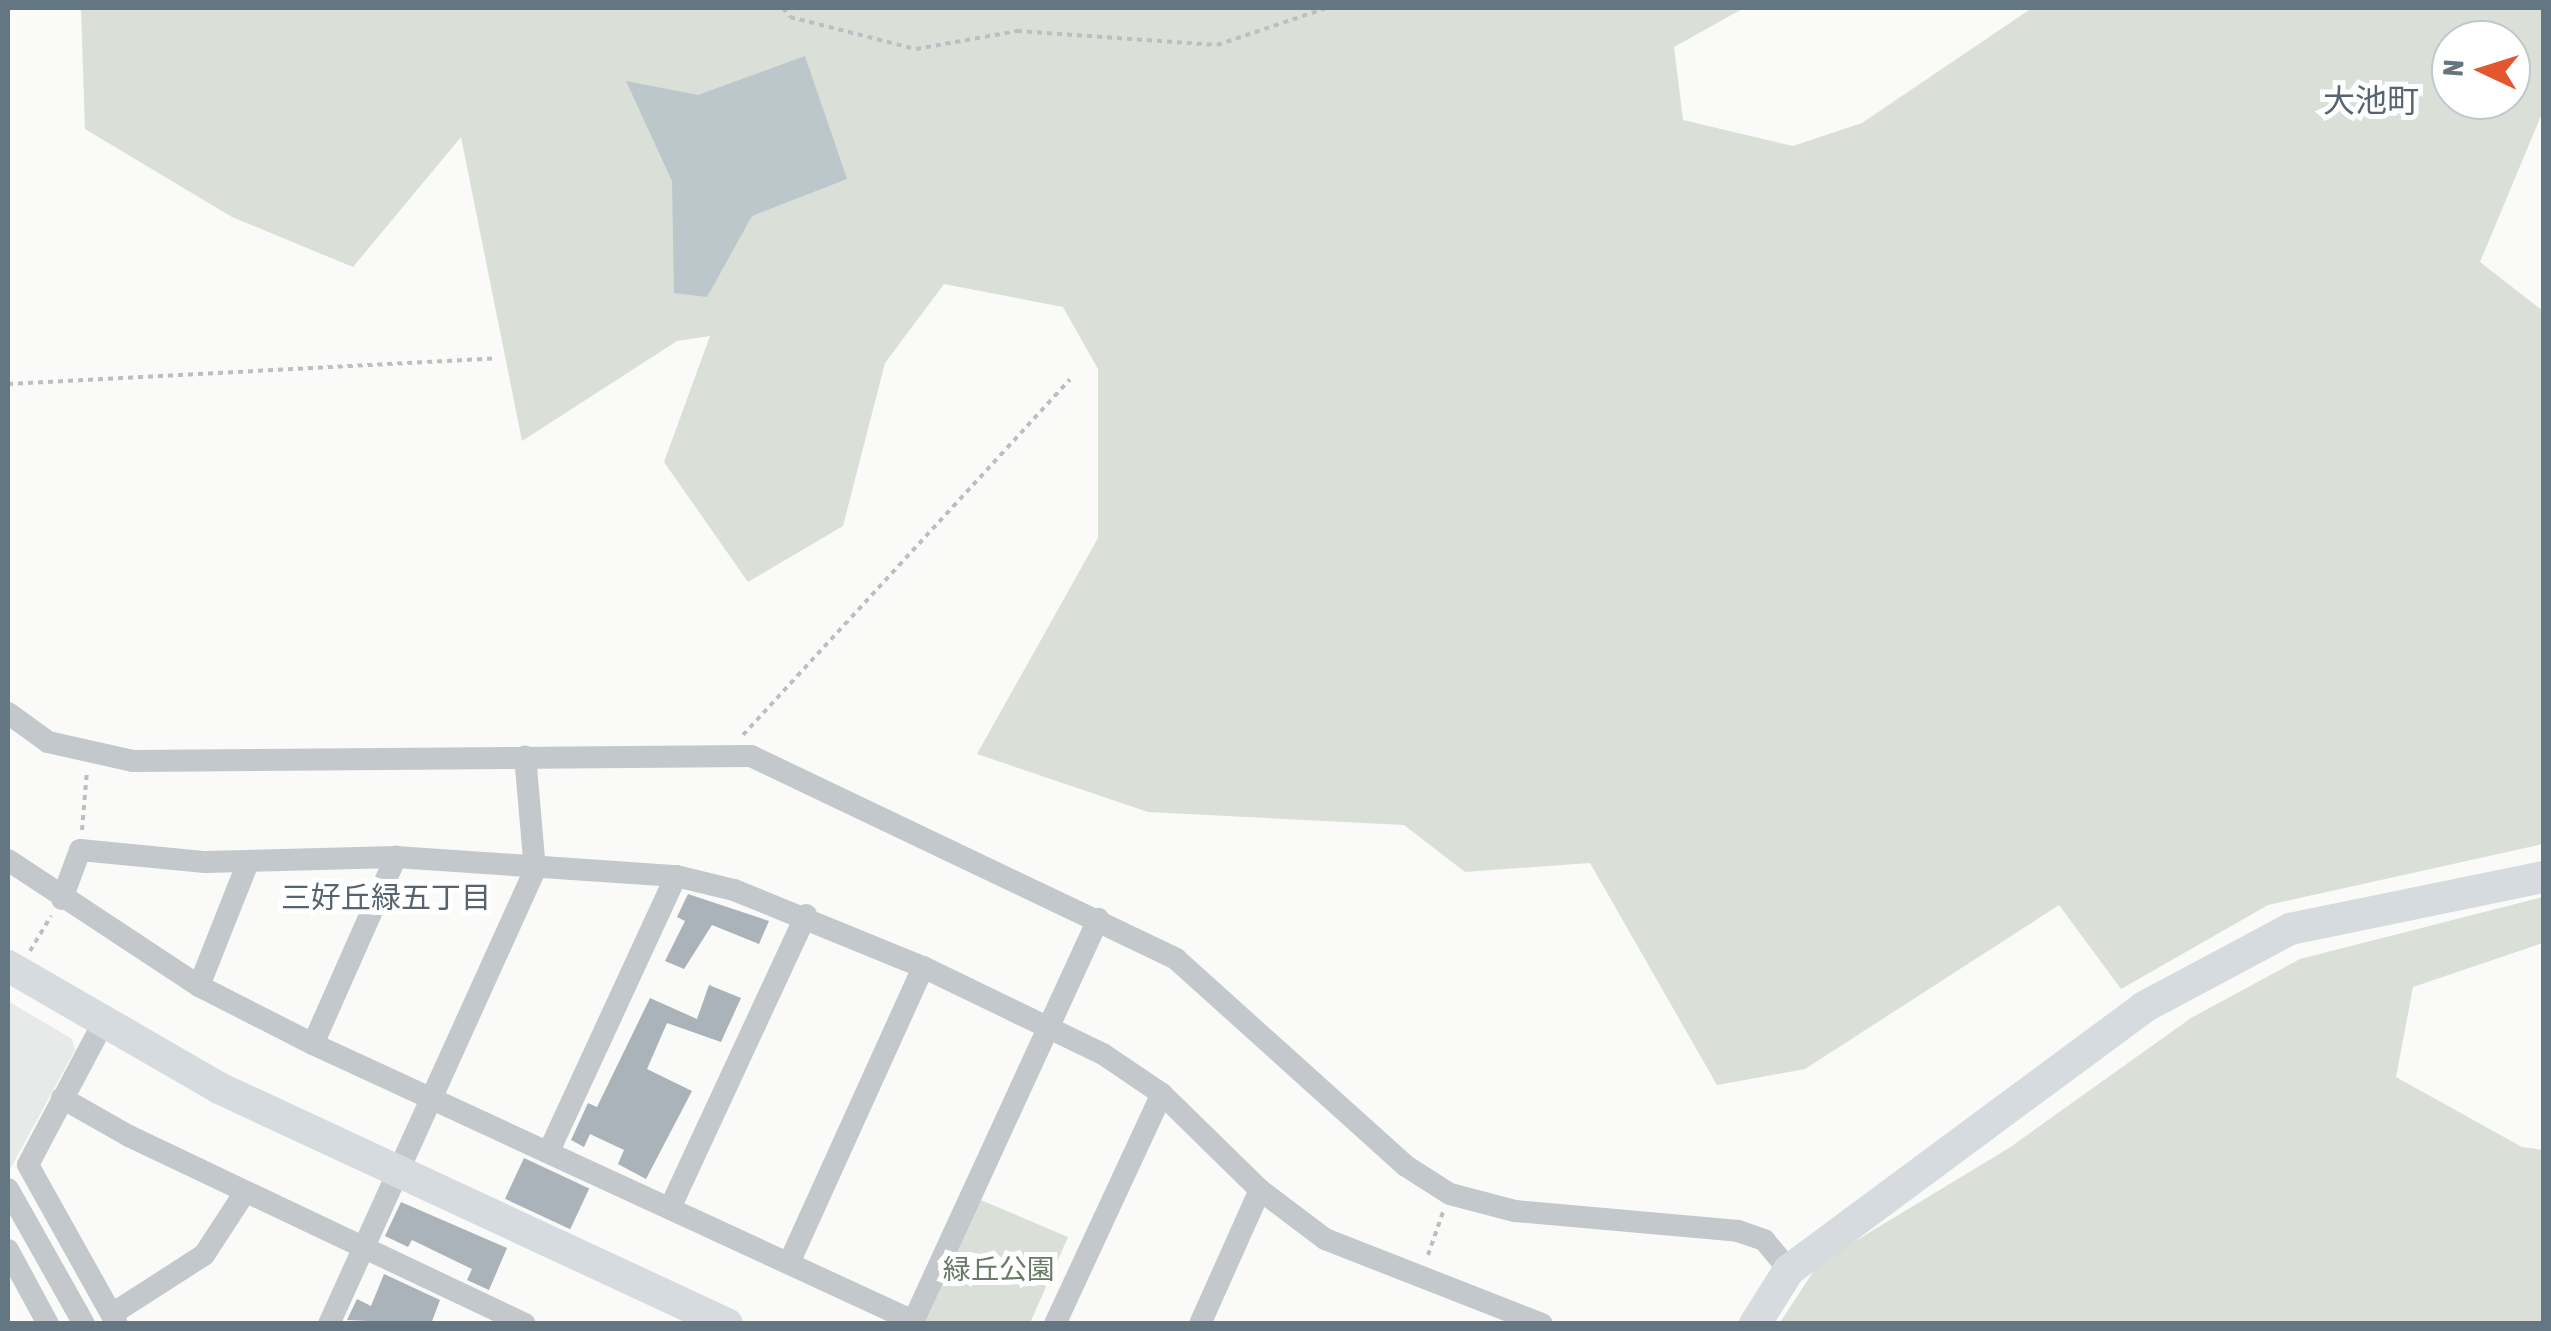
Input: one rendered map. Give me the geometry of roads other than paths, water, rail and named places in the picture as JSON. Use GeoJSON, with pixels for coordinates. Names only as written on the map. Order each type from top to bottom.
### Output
{"type":"FeatureCollection","features":[{"type":"Feature","properties":{"kind":"street"},"geometry":{"type":"LineString","coordinates":[[8,713],[48,742],[132,761],[726,754],[783,767],[1176,959],[1406,1166],[1450,1194],[1516,1212],[1738,1231],[1764,1240],[1789,1270]]}},
{"type":"Feature","properties":{"kind":"street"},"geometry":{"type":"LineString","coordinates":[[329,1324],[536,870],[525,756]]}},
{"type":"Feature","properties":{"kind":"street"},"geometry":{"type":"LineString","coordinates":[[62,899],[80,850],[248,862],[310,854],[396,857],[536,870],[676,876],[806,916],[923,967],[1103,1054],[1162,1094],[1260,1190],[1325,1240],[1542,1324]]}},
{"type":"Feature","properties":{"kind":"street"},"geometry":{"type":"LineString","coordinates":[[313,1044],[396,857]]}},
{"type":"Feature","properties":{"kind":"street"},"geometry":{"type":"LineString","coordinates":[[8,860],[199,986],[313,1044],[913,1322],[1098,919]]}},
{"type":"Feature","properties":{"kind":"street"},"geometry":{"type":"LineString","coordinates":[[199,986],[248,862]]}},
{"type":"Feature","properties":{"kind":"street"},"geometry":{"type":"LineString","coordinates":[[550,1151],[676,876]]}},
{"type":"Feature","properties":{"kind":"street"},"geometry":{"type":"LineString","coordinates":[[1755,1324],[1789,1270],[2144,1007],[2290,929],[2544,877]]}},
{"type":"Feature","properties":{"kind":"street"},"geometry":{"type":"LineString","coordinates":[[670,1208],[806,916]]}},
{"type":"Feature","properties":{"kind":"street"},"geometry":{"type":"LineString","coordinates":[[789,1264],[923,967]]}},
{"type":"Feature","properties":{"kind":"street"},"geometry":{"type":"LineString","coordinates":[[12,969],[102,1025],[400,1172],[727,1324]]}},
{"type":"Feature","properties":{"kind":"street"},"geometry":{"type":"LineString","coordinates":[[102,1025],[28,1165],[115,1319],[204,1255],[245,1192]]}},
{"type":"Feature","properties":{"kind":"street"},"geometry":{"type":"LineString","coordinates":[[1055,1324],[1162,1094]]}},
{"type":"Feature","properties":{"kind":"street"},"geometry":{"type":"LineString","coordinates":[[62,1098],[245,1192],[366,1247],[476,1313],[525,1324]]}},
{"type":"Feature","properties":{"kind":"street"},"geometry":{"type":"LineString","coordinates":[[8,1190],[84,1324]]}},
{"type":"Feature","properties":{"kind":"street"},"geometry":{"type":"LineString","coordinates":[[1200,1324],[1260,1190]]}},
{"type":"Feature","properties":{"kind":"street"},"geometry":{"type":"LineString","coordinates":[[10,1260],[48,1324]]}},
{"type":"Feature","properties":{"kind":"district","name":"大池町"},"geometry":{"type":"Point","coordinates":[2371,101]}},
{"type":"Feature","properties":{"kind":"district","name":"三好丘緑五丁目"},"geometry":{"type":"Point","coordinates":[386,897]}},
{"type":"Feature","properties":{"kind":"park label","name":"緑丘公園"},"geometry":{"type":"Point","coordinates":[999,1269]}}]}
